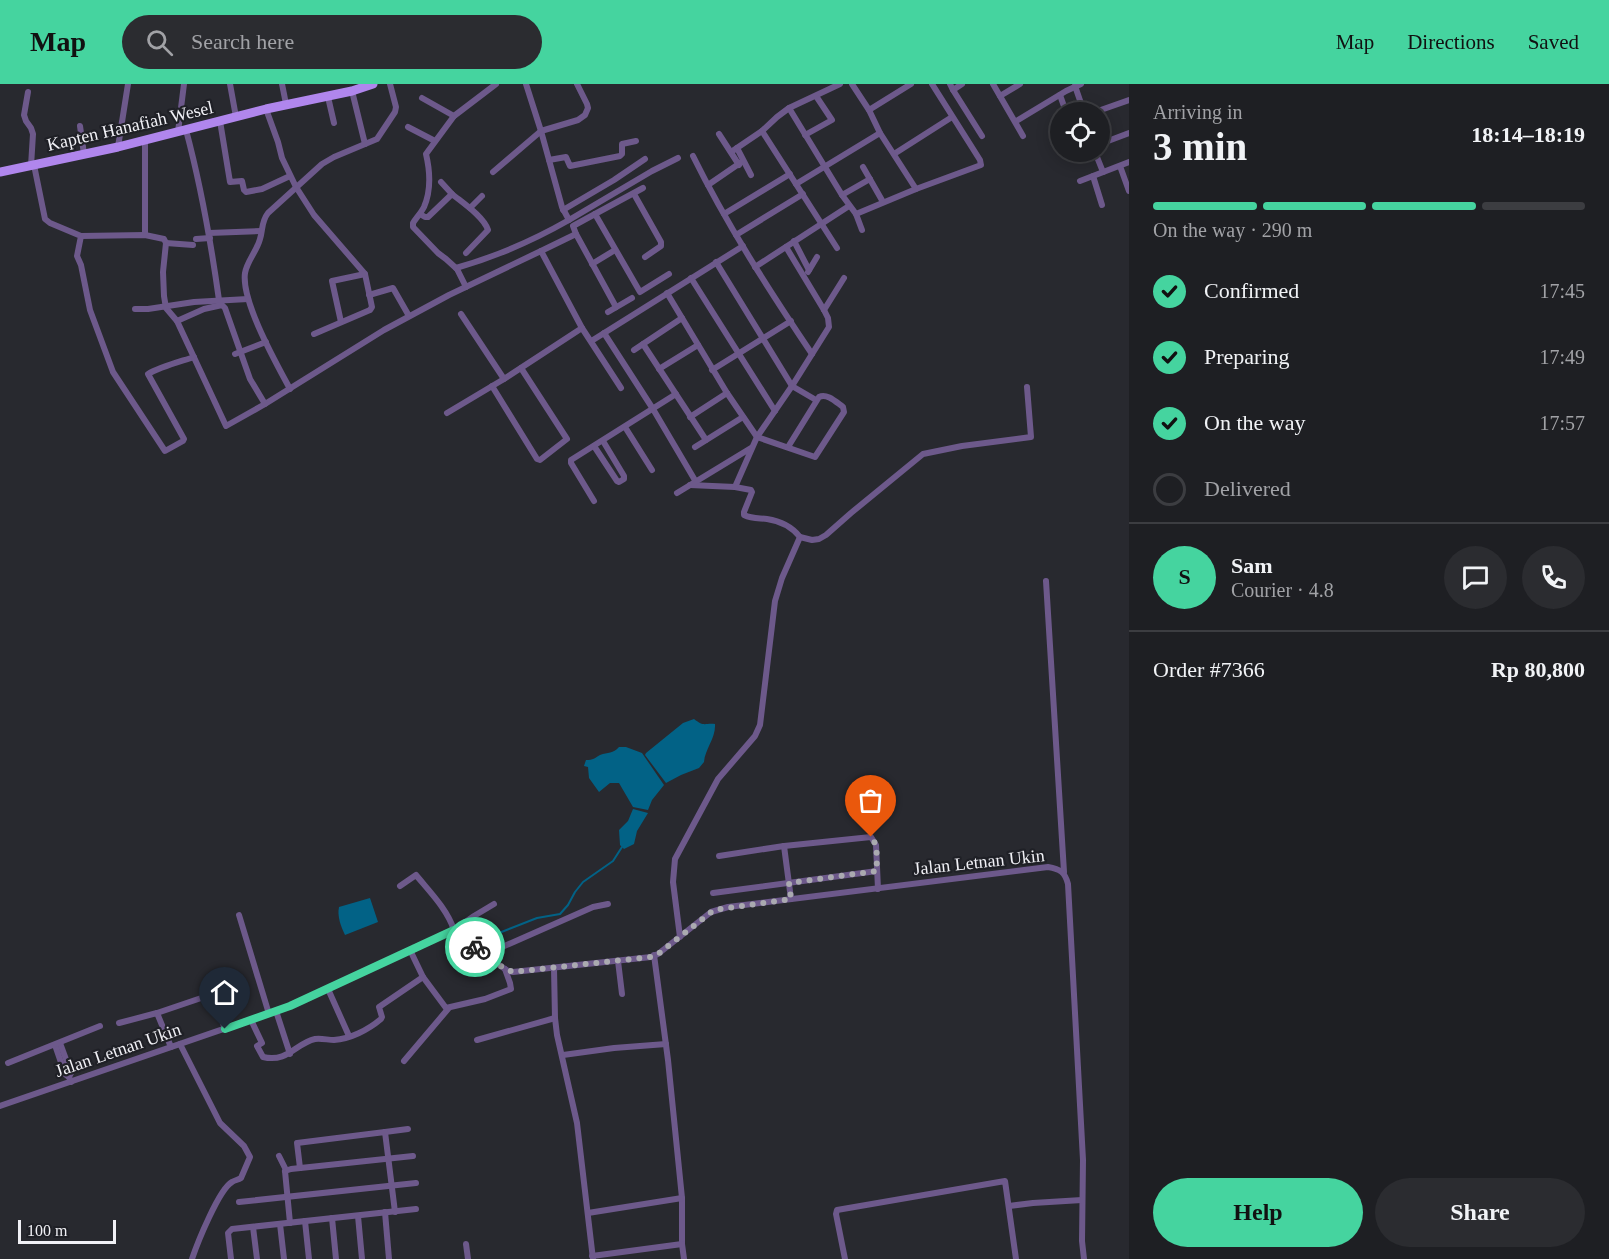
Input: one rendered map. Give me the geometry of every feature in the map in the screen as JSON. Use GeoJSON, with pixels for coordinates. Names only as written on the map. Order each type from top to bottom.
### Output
{"type":"FeatureCollection","features":[{"type":"Feature","properties":{"kind":"main road","name":"Kapten Hanafiah Wesel"},"geometry":{"type":"LineString","coordinates":[[0,172],[118,147],[286,104],[328,97],[373,84]]}},
{"type":"Feature","properties":{"kind":"street"},"geometry":{"type":"LineString","coordinates":[[118,147],[128,84]]}},
{"type":"Feature","properties":{"kind":"street"},"geometry":{"type":"LineString","coordinates":[[184,84],[182,131],[195,167],[219,300]]}},
{"type":"Feature","properties":{"kind":"street"},"geometry":{"type":"LineString","coordinates":[[230,84],[236,117]]}},
{"type":"Feature","properties":{"kind":"street"},"geometry":{"type":"LineString","coordinates":[[282,84],[286,104]]}},
{"type":"Feature","properties":{"kind":"street"},"geometry":{"type":"LineString","coordinates":[[290,389],[253,313],[245,287],[244,274],[260,240],[264,220],[268,213],[322,164],[377,139],[395,112],[396,107],[390,84]]}},
{"type":"Feature","properties":{"kind":"street"},"geometry":{"type":"LineString","coordinates":[[466,287],[456,268],[438,253],[413,226],[413,222],[420,214],[427,196],[429,167],[426,154],[454,116],[496,84]]}},
{"type":"Feature","properties":{"kind":"street"},"geometry":{"type":"LineString","coordinates":[[526,84],[542,131],[563,210],[569,220]]}},
{"type":"Feature","properties":{"kind":"street"},"geometry":{"type":"LineString","coordinates":[[493,172],[542,131],[578,120],[585,115],[587,104],[577,84]]}},
{"type":"Feature","properties":{"kind":"street"},"geometry":{"type":"LineString","coordinates":[[734,150],[762,131],[789,108],[840,84]]}},
{"type":"Feature","properties":{"kind":"street"},"geometry":{"type":"LineString","coordinates":[[852,84],[916,189]]}},
{"type":"Feature","properties":{"kind":"street"},"geometry":{"type":"LineString","coordinates":[[869,110],[911,84]]}},
{"type":"Feature","properties":{"kind":"street"},"geometry":{"type":"LineString","coordinates":[[856,214],[981,165],[932,84]]}},
{"type":"Feature","properties":{"kind":"street"},"geometry":{"type":"LineString","coordinates":[[938,94],[962,84]]}},
{"type":"Feature","properties":{"kind":"street"},"geometry":{"type":"LineString","coordinates":[[993,84],[1023,136]]}},
{"type":"Feature","properties":{"kind":"street"},"geometry":{"type":"LineString","coordinates":[[1000,96],[1020,84]]}},
{"type":"Feature","properties":{"kind":"street"},"geometry":{"type":"LineString","coordinates":[[1062,84],[1066,90]]}},
{"type":"Feature","properties":{"kind":"street"},"geometry":{"type":"LineString","coordinates":[[1018,120],[1078,85],[1082,102]]}},
{"type":"Feature","properties":{"kind":"street"},"geometry":{"type":"LineString","coordinates":[[951,87],[982,136]]}},
{"type":"Feature","properties":{"kind":"street"},"geometry":{"type":"LineString","coordinates":[[352,91],[365,144]]}},
{"type":"Feature","properties":{"kind":"street"},"geometry":{"type":"LineString","coordinates":[[28,92],[24,115],[33,134],[32,166],[45,219],[81,236],[145,235],[163,238],[166,243],[163,272],[166,308],[177,321],[225,425],[228,426],[409,316],[576,234]]}},
{"type":"Feature","properties":{"kind":"street"},"geometry":{"type":"LineString","coordinates":[[1060,95],[1062,102]]}},
{"type":"Feature","properties":{"kind":"street"},"geometry":{"type":"LineString","coordinates":[[806,135],[832,120],[816,96]]}},
{"type":"Feature","properties":{"kind":"street"},"geometry":{"type":"LineString","coordinates":[[328,97],[334,123]]}},
{"type":"Feature","properties":{"kind":"street"},"geometry":{"type":"LineString","coordinates":[[422,98],[454,116]]}},
{"type":"Feature","properties":{"kind":"street"},"geometry":{"type":"LineString","coordinates":[[1110,107],[1129,100]]}},
{"type":"Feature","properties":{"kind":"street"},"geometry":{"type":"LineString","coordinates":[[789,108],[856,214],[862,230]]}},
{"type":"Feature","properties":{"kind":"street"},"geometry":{"type":"LineString","coordinates":[[266,109],[282,158],[296,187],[314,215],[365,274],[371,309],[314,334]]}},
{"type":"Feature","properties":{"kind":"street"},"geometry":{"type":"LineString","coordinates":[[894,154],[952,117]]}},
{"type":"Feature","properties":{"kind":"street"},"geometry":{"type":"LineString","coordinates":[[220,121],[230,182],[242,181],[246,192],[266,187],[290,176]]}},
{"type":"Feature","properties":{"kind":"street"},"geometry":{"type":"LineString","coordinates":[[80,126],[84,154]]}},
{"type":"Feature","properties":{"kind":"street"},"geometry":{"type":"LineString","coordinates":[[408,127],[435,141]]}},
{"type":"Feature","properties":{"kind":"street"},"geometry":{"type":"LineString","coordinates":[[762,131],[837,248]]}},
{"type":"Feature","properties":{"kind":"street"},"geometry":{"type":"LineString","coordinates":[[796,184],[880,133]]}},
{"type":"Feature","properties":{"kind":"street"},"geometry":{"type":"LineString","coordinates":[[719,134],[734,150],[751,175]]}},
{"type":"Feature","properties":{"kind":"street"},"geometry":{"type":"LineString","coordinates":[[1110,141],[1129,134]]}},
{"type":"Feature","properties":{"kind":"street"},"geometry":{"type":"LineString","coordinates":[[145,140],[145,235]]}},
{"type":"Feature","properties":{"kind":"street"},"geometry":{"type":"LineString","coordinates":[[549,160],[566,157],[570,166],[620,156],[622,144],[636,141]]}},
{"type":"Feature","properties":{"kind":"street"},"geometry":{"type":"LineString","coordinates":[[693,156],[755,267],[812,354]]}},
{"type":"Feature","properties":{"kind":"street"},"geometry":{"type":"LineString","coordinates":[[456,268],[487,259],[551,230],[678,158]]}},
{"type":"Feature","properties":{"kind":"street"},"geometry":{"type":"LineString","coordinates":[[563,210],[645,159]]}},
{"type":"Feature","properties":{"kind":"street"},"geometry":{"type":"LineString","coordinates":[[1099,162],[1103,172]]}},
{"type":"Feature","properties":{"kind":"street"},"geometry":{"type":"LineString","coordinates":[[1080,181],[1129,162]]}},
{"type":"Feature","properties":{"kind":"street"},"geometry":{"type":"LineString","coordinates":[[708,185],[741,163]]}},
{"type":"Feature","properties":{"kind":"street"},"geometry":{"type":"LineString","coordinates":[[1120,166],[1129,191]]}},
{"type":"Feature","properties":{"kind":"street"},"geometry":{"type":"LineString","coordinates":[[862,167],[884,202]]}},
{"type":"Feature","properties":{"kind":"street"},"geometry":{"type":"LineString","coordinates":[[724,214],[790,174]]}},
{"type":"Feature","properties":{"kind":"street"},"geometry":{"type":"LineString","coordinates":[[1093,176],[1102,205]]}},
{"type":"Feature","properties":{"kind":"street"},"geometry":{"type":"LineString","coordinates":[[842,195],[870,179]]}},
{"type":"Feature","properties":{"kind":"street"},"geometry":{"type":"LineString","coordinates":[[441,182],[487,226],[488,229],[466,253]]}},
{"type":"Feature","properties":{"kind":"street"},"geometry":{"type":"LineString","coordinates":[[616,307],[573,226],[643,188]]}},
{"type":"Feature","properties":{"kind":"street"},"geometry":{"type":"LineString","coordinates":[[420,214],[428,217],[452,194]]}},
{"type":"Feature","properties":{"kind":"street"},"geometry":{"type":"LineString","coordinates":[[634,194],[661,242],[661,246],[645,257]]}},
{"type":"Feature","properties":{"kind":"street"},"geometry":{"type":"LineString","coordinates":[[736,235],[803,194]]}},
{"type":"Feature","properties":{"kind":"street"},"geometry":{"type":"LineString","coordinates":[[470,208],[482,196]]}},
{"type":"Feature","properties":{"kind":"street"},"geometry":{"type":"LineString","coordinates":[[755,267],[849,206]]}},
{"type":"Feature","properties":{"kind":"street"},"geometry":{"type":"LineString","coordinates":[[596,214],[640,292],[669,274]]}},
{"type":"Feature","properties":{"kind":"street"},"geometry":{"type":"LineString","coordinates":[[166,243],[195,242],[209,235],[261,231]]}},
{"type":"Feature","properties":{"kind":"street"},"geometry":{"type":"LineString","coordinates":[[81,236],[78,259],[90,310],[108,362],[112,372],[165,451],[184,439],[148,374],[194,357]]}},
{"type":"Feature","properties":{"kind":"street"},"geometry":{"type":"LineString","coordinates":[[794,241],[809,270]]}},
{"type":"Feature","properties":{"kind":"street"},"geometry":{"type":"LineString","coordinates":[[593,340],[743,246]]}},
{"type":"Feature","properties":{"kind":"street"},"geometry":{"type":"LineString","coordinates":[[735,487],[757,437],[829,327],[824,310],[786,247]]}},
{"type":"Feature","properties":{"kind":"street"},"geometry":{"type":"LineString","coordinates":[[592,264],[615,250]]}},
{"type":"Feature","properties":{"kind":"street"},"geometry":{"type":"LineString","coordinates":[[541,252],[582,328],[621,388]]}},
{"type":"Feature","properties":{"kind":"street"},"geometry":{"type":"LineString","coordinates":[[804,278],[817,257]]}},
{"type":"Feature","properties":{"kind":"street"},"geometry":{"type":"LineString","coordinates":[[716,262],[792,386],[816,400]]}},
{"type":"Feature","properties":{"kind":"street"},"geometry":{"type":"LineString","coordinates":[[340,322],[332,281],[365,274]]}},
{"type":"Feature","properties":{"kind":"street"},"geometry":{"type":"LineString","coordinates":[[691,278],[775,411]]}},
{"type":"Feature","properties":{"kind":"street"},"geometry":{"type":"LineString","coordinates":[[824,310],[844,278]]}},
{"type":"Feature","properties":{"kind":"street"},"geometry":{"type":"LineString","coordinates":[[369,295],[393,288],[409,316]]}},
{"type":"Feature","properties":{"kind":"street"},"geometry":{"type":"LineString","coordinates":[[666,293],[712,370],[757,437],[813,457],[816,456],[844,412],[843,407],[821,395],[788,447]]}},
{"type":"Feature","properties":{"kind":"street"},"geometry":{"type":"LineString","coordinates":[[608,312],[632,298]]}},
{"type":"Feature","properties":{"kind":"street"},"geometry":{"type":"LineString","coordinates":[[135,309],[166,308],[219,300],[249,301]]}},
{"type":"Feature","properties":{"kind":"street"},"geometry":{"type":"LineString","coordinates":[[177,321],[204,309],[224,306],[238,353],[265,405]]}},
{"type":"Feature","properties":{"kind":"street"},"geometry":{"type":"LineString","coordinates":[[461,314],[504,379]]}},
{"type":"Feature","properties":{"kind":"street"},"geometry":{"type":"LineString","coordinates":[[634,350],[682,318]]}},
{"type":"Feature","properties":{"kind":"street"},"geometry":{"type":"LineString","coordinates":[[712,370],[791,321]]}},
{"type":"Feature","properties":{"kind":"street"},"geometry":{"type":"LineString","coordinates":[[447,413],[582,328]]}},
{"type":"Feature","properties":{"kind":"street"},"geometry":{"type":"LineString","coordinates":[[603,333],[653,409],[693,484]]}},
{"type":"Feature","properties":{"kind":"street"},"geometry":{"type":"LineString","coordinates":[[238,353],[266,342]]}},
{"type":"Feature","properties":{"kind":"street"},"geometry":{"type":"LineString","coordinates":[[643,344],[706,440]]}},
{"type":"Feature","properties":{"kind":"street"},"geometry":{"type":"LineString","coordinates":[[659,369],[698,345]]}},
{"type":"Feature","properties":{"kind":"street"},"geometry":{"type":"LineString","coordinates":[[492,386],[537,459],[540,460],[567,439],[521,368]]}},
{"type":"Feature","properties":{"kind":"street"},"geometry":{"type":"LineString","coordinates":[[693,484],[751,490],[744,515],[752,519],[777,521],[795,531],[800,537],[816,540],[826,535],[923,454],[962,446],[1031,437],[1028,387]]}},
{"type":"Feature","properties":{"kind":"street"},"geometry":{"type":"LineString","coordinates":[[690,417],[727,393]]}},
{"type":"Feature","properties":{"kind":"street"},"geometry":{"type":"LineString","coordinates":[[594,501],[571,462],[572,459],[676,394]]}},
{"type":"Feature","properties":{"kind":"street"},"geometry":{"type":"LineString","coordinates":[[695,447],[743,417]]}},
{"type":"Feature","properties":{"kind":"street"},"geometry":{"type":"LineString","coordinates":[[625,427],[652,470]]}},
{"type":"Feature","properties":{"kind":"street"},"geometry":{"type":"LineString","coordinates":[[594,446],[616,481],[624,479],[603,441]]}},
{"type":"Feature","properties":{"kind":"street"},"geometry":{"type":"LineString","coordinates":[[677,493],[751,448]]}},
{"type":"Feature","properties":{"kind":"street"},"geometry":{"type":"LineString","coordinates":[[680,937],[673,882],[675,858],[718,779],[755,736],[760,725],[775,601],[782,578],[800,537]]}},
{"type":"Feature","properties":{"kind":"street"},"geometry":{"type":"LineString","coordinates":[[1046,581],[1064,872]]}},
{"type":"Feature","properties":{"kind":"street"},"geometry":{"type":"LineString","coordinates":[[719,856],[784,846],[871,837],[876,845],[878,889]]}},
{"type":"Feature","properties":{"kind":"street"},"geometry":{"type":"LineString","coordinates":[[784,846],[791,899]]}},
{"type":"Feature","properties":{"kind":"street","name":"Jalan Letnan Ukin"},"geometry":{"type":"LineString","coordinates":[[505,969],[513,972],[651,957],[714,910],[1048,867],[1064,872],[1068,884],[1083,1160],[1082,1241],[1084,1259]]}},
{"type":"Feature","properties":{"kind":"street"},"geometry":{"type":"LineString","coordinates":[[712,893],[877,871]]}},
{"type":"Feature","properties":{"kind":"street"},"geometry":{"type":"LineString","coordinates":[[400,886],[416,875],[444,910],[454,930],[458,930],[484,955],[505,969],[511,989],[448,1009],[404,1061]]}},
{"type":"Feature","properties":{"kind":"street","name":"Jalan Letnan Ukin"},"geometry":{"type":"LineString","coordinates":[[0,1106],[70,1079],[272,1012],[454,930],[494,904]]}},
{"type":"Feature","properties":{"kind":"street"},"geometry":{"type":"LineString","coordinates":[[484,955],[593,908],[608,904]]}},
{"type":"Feature","properties":{"kind":"street"},"geometry":{"type":"LineString","coordinates":[[239,915],[272,1012],[290,1054]]}},
{"type":"Feature","properties":{"kind":"street"},"geometry":{"type":"LineString","coordinates":[[410,950],[423,977],[448,1009]]}},
{"type":"Feature","properties":{"kind":"street"},"geometry":{"type":"LineString","coordinates":[[654,955],[682,1198],[684,1259]]}},
{"type":"Feature","properties":{"kind":"street"},"geometry":{"type":"LineString","coordinates":[[618,961],[622,994]]}},
{"type":"Feature","properties":{"kind":"street"},"geometry":{"type":"LineString","coordinates":[[554,968],[557,1035],[578,1123],[593,1257],[682,1244]]}},
{"type":"Feature","properties":{"kind":"street"},"geometry":{"type":"LineString","coordinates":[[251,1020],[262,1043],[257,1046],[263,1058],[282,1057],[317,1038],[334,1040],[344,1038],[374,1026],[382,1017],[379,1007],[423,977]]}},
{"type":"Feature","properties":{"kind":"street"},"geometry":{"type":"LineString","coordinates":[[328,988],[349,1036]]}},
{"type":"Feature","properties":{"kind":"street"},"geometry":{"type":"LineString","coordinates":[[119,1023],[157,1014],[213,994],[225,1029]]}},
{"type":"Feature","properties":{"kind":"street"},"geometry":{"type":"LineString","coordinates":[[157,1014],[171,1047]]}},
{"type":"Feature","properties":{"kind":"street"},"geometry":{"type":"LineString","coordinates":[[477,1040],[555,1018]]}},
{"type":"Feature","properties":{"kind":"street"},"geometry":{"type":"LineString","coordinates":[[8,1063],[100,1026]]}},
{"type":"Feature","properties":{"kind":"street"},"geometry":{"type":"LineString","coordinates":[[58,1044],[65,1074],[70,1079]]}},
{"type":"Feature","properties":{"kind":"street"},"geometry":{"type":"LineString","coordinates":[[180,1044],[220,1123],[244,1146],[250,1158],[241,1178],[230,1183],[221,1195],[192,1259]]}},
{"type":"Feature","properties":{"kind":"street"},"geometry":{"type":"LineString","coordinates":[[563,1055],[666,1044]]}},
{"type":"Feature","properties":{"kind":"street"},"geometry":{"type":"LineString","coordinates":[[300,1168],[297,1143],[408,1130]]}},
{"type":"Feature","properties":{"kind":"street"},"geometry":{"type":"LineString","coordinates":[[385,1132],[395,1212]]}},
{"type":"Feature","properties":{"kind":"street"},"geometry":{"type":"LineString","coordinates":[[279,1156],[286,1170],[286,1197],[290,1223]]}},
{"type":"Feature","properties":{"kind":"street"},"geometry":{"type":"LineString","coordinates":[[285,1171],[413,1156]]}},
{"type":"Feature","properties":{"kind":"street"},"geometry":{"type":"LineString","coordinates":[[845,1259],[837,1210],[1005,1181],[1016,1259]]}},
{"type":"Feature","properties":{"kind":"street"},"geometry":{"type":"LineString","coordinates":[[239,1202],[416,1183]]}},
{"type":"Feature","properties":{"kind":"street"},"geometry":{"type":"LineString","coordinates":[[588,1213],[682,1198]]}},
{"type":"Feature","properties":{"kind":"street"},"geometry":{"type":"LineString","coordinates":[[1009,1206],[1082,1200]]}},
{"type":"Feature","properties":{"kind":"street"},"geometry":{"type":"LineString","coordinates":[[231,1259],[229,1230],[416,1209]]}},
{"type":"Feature","properties":{"kind":"street"},"geometry":{"type":"LineString","coordinates":[[385,1212],[389,1259]]}},
{"type":"Feature","properties":{"kind":"street"},"geometry":{"type":"LineString","coordinates":[[358,1216],[362,1259]]}},
{"type":"Feature","properties":{"kind":"street"},"geometry":{"type":"LineString","coordinates":[[332,1218],[336,1259]]}},
{"type":"Feature","properties":{"kind":"street"},"geometry":{"type":"LineString","coordinates":[[305,1221],[309,1259]]}},
{"type":"Feature","properties":{"kind":"street"},"geometry":{"type":"LineString","coordinates":[[280,1224],[284,1259]]}},
{"type":"Feature","properties":{"kind":"street"},"geometry":{"type":"LineString","coordinates":[[254,1227],[257,1259]]}},
{"type":"Feature","properties":{"kind":"street"},"geometry":{"type":"LineString","coordinates":[[466,1244],[468,1259]]}},
{"type":"Feature","properties":{"kind":"water"},"geometry":{"type":"Polygon","coordinates":[[[694,719],[702,724],[715,724],[714,734],[704,762],[699,768],[666,783],[645,755],[683,723],[694,719]]]}},
{"type":"Feature","properties":{"kind":"water"},"geometry":{"type":"Polygon","coordinates":[[[619,747],[642,753],[664,785],[652,800],[648,810],[633,807],[619,783],[610,783],[599,792],[589,778],[588,767],[584,766],[586,760],[612,752],[619,747]]]}},
{"type":"Feature","properties":{"kind":"water"},"geometry":{"type":"Polygon","coordinates":[[[633,809],[648,813],[637,831],[634,844],[624,849],[620,845],[619,830],[628,821],[633,809]]]}},
{"type":"Feature","properties":{"kind":"water"},"geometry":{"type":"Polygon","coordinates":[[[370,898],[378,922],[345,935],[340,921],[339,907],[370,898]]]}},
{"type":"Feature","properties":{"kind":"waterway"},"geometry":{"type":"LineString","coordinates":[[477,931],[484,934],[499,933],[537,918],[560,914],[583,882],[613,861],[622,847]]}},
{"type":"Feature","properties":{"kind":"way so far"},"geometry":{"type":"LineString","coordinates":[[475,947],[508,971],[513,972],[651,957],[714,910],[791,899],[789,883],[877,871],[876,845],[871,837]]}},
{"type":"Feature","properties":{"kind":"route"},"geometry":{"type":"LineString","coordinates":[[225,1029],[290,1006],[454,930],[458,930],[475,947]]}}]}
